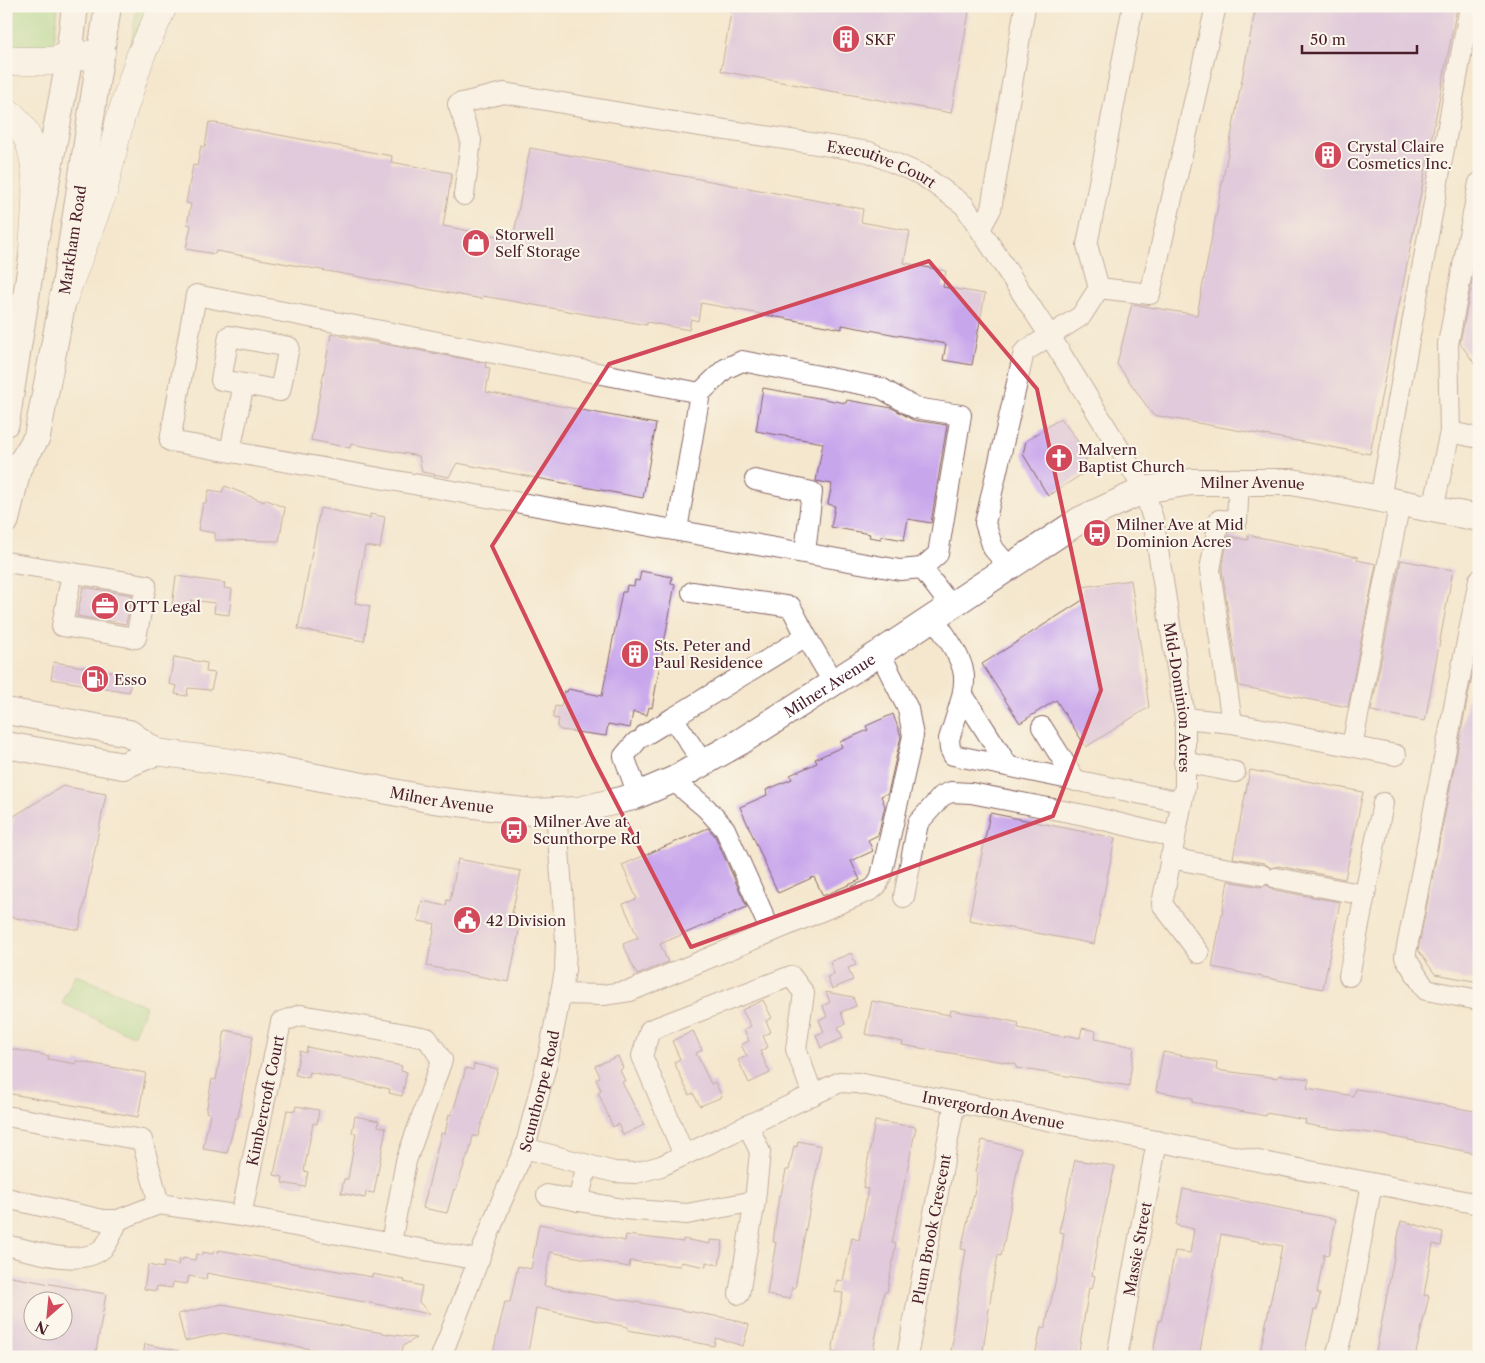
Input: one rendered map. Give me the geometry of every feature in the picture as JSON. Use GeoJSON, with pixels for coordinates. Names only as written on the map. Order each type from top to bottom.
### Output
{"type":"FeatureCollection","features":[{"type":"Feature","properties":{"kind":"highway"},"geometry":{"type":"LineString","coordinates":[[63,299],[103,192],[120,120],[140,57],[163,6]]}},
{"type":"Feature","properties":{"kind":"highway"},"geometry":{"type":"LineString","coordinates":[[6,61],[50,61],[101,53]]}},
{"type":"Feature","properties":{"kind":"highway"},"geometry":{"type":"LineString","coordinates":[[6,111],[15,117],[29,140],[36,171],[33,252]]}},
{"type":"Feature","properties":{"kind":"main road"},"geometry":{"type":"LineString","coordinates":[[6,423],[33,252],[69,57],[75,6]]}},
{"type":"Feature","properties":{"kind":"main road","name":"Markham Road"},"geometry":{"type":"LineString","coordinates":[[6,520],[18,468],[37,437],[63,299],[108,6]]}},
{"type":"Feature","properties":{"kind":"main road"},"geometry":{"type":"LineString","coordinates":[[6,434],[18,468]]}},
{"type":"Feature","properties":{"kind":"main road","name":"Milner Avenue"},"geometry":{"type":"LineString","coordinates":[[6,711],[129,733],[156,752],[260,766],[434,800],[501,809],[556,812],[579,810],[638,795],[673,780],[880,652],[1080,520],[1144,490],[1191,482],[1239,480],[1292,482],[1479,518]]}},
{"type":"Feature","properties":{"kind":"main road"},"geometry":{"type":"LineString","coordinates":[[6,745],[123,766],[156,752]]}},
{"type":"Feature","properties":{"kind":"street"},"geometry":{"type":"LineString","coordinates":[[1008,566],[993,548],[985,524],[1024,352],[1081,316],[1099,288],[1087,246],[1133,6]]}},
{"type":"Feature","properties":{"kind":"street"},"geometry":{"type":"LineString","coordinates":[[1099,288],[1150,294],[1216,6]]}},
{"type":"Feature","properties":{"kind":"street"},"geometry":{"type":"LineString","coordinates":[[1352,746],[1470,6]]}},
{"type":"Feature","properties":{"kind":"street"},"geometry":{"type":"LineString","coordinates":[[980,229],[991,209],[1024,7]]}},
{"type":"Feature","properties":{"kind":"street","name":"Executive Court"},"geometry":{"type":"LineString","coordinates":[[464,194],[471,140],[458,104],[504,92],[674,122],[869,152],[922,175],[964,205],[1050,336],[1144,490]]}},
{"type":"Feature","properties":{"kind":"street"},"geometry":{"type":"LineString","coordinates":[[1433,509],[1450,432],[1448,344],[1479,183]]}},
{"type":"Feature","properties":{"kind":"street"},"geometry":{"type":"LineString","coordinates":[[676,530],[700,393],[726,369],[742,361],[881,388],[915,408],[961,415],[938,554],[922,568],[900,570],[170,440],[196,295],[700,393]]}},
{"type":"Feature","properties":{"kind":"street"},"geometry":{"type":"LineString","coordinates":[[230,451],[244,384]]}},
{"type":"Feature","properties":{"kind":"street"},"geometry":{"type":"LineString","coordinates":[[1450,432],[1479,438]]}},
{"type":"Feature","properties":{"kind":"street"},"geometry":{"type":"LineString","coordinates":[[755,480],[812,492],[805,553]]}},
{"type":"Feature","properties":{"kind":"street"},"geometry":{"type":"LineString","coordinates":[[1232,723],[1210,570],[1219,520],[1237,521],[1239,480]]}},
{"type":"Feature","properties":{"kind":"street","name":"Mid-Dominion Acres"},"geometry":{"type":"LineString","coordinates":[[1144,490],[1155,525],[1184,718],[1185,786],[1162,904],[1199,953]]}},
{"type":"Feature","properties":{"kind":"street"},"geometry":{"type":"LineString","coordinates":[[6,562],[146,585],[136,638],[62,626],[72,573]]}},
{"type":"Feature","properties":{"kind":"street"},"geometry":{"type":"LineString","coordinates":[[922,568],[964,668],[966,682],[949,739],[950,749],[959,758],[1008,766],[1181,802]]}},
{"type":"Feature","properties":{"kind":"street"},"geometry":{"type":"LineString","coordinates":[[1479,580],[1405,957],[1426,990],[1479,1000]]}},
{"type":"Feature","properties":{"kind":"street"},"geometry":{"type":"LineString","coordinates":[[692,592],[791,608],[833,682]]}},
{"type":"Feature","properties":{"kind":"street"},"geometry":{"type":"LineString","coordinates":[[638,795],[624,756],[640,739],[806,636]]}},
{"type":"Feature","properties":{"kind":"street"},"geometry":{"type":"LineString","coordinates":[[561,994],[603,995],[630,991],[871,890],[877,885],[881,876],[913,736],[908,709],[880,652]]}},
{"type":"Feature","properties":{"kind":"street"},"geometry":{"type":"LineString","coordinates":[[963,695],[1008,766]]}},
{"type":"Feature","properties":{"kind":"street"},"geometry":{"type":"LineString","coordinates":[[673,718],[703,762]]}},
{"type":"Feature","properties":{"kind":"street"},"geometry":{"type":"LineString","coordinates":[[1184,718],[1232,723],[1396,755]]}},
{"type":"Feature","properties":{"kind":"street"},"geometry":{"type":"LineString","coordinates":[[1042,727],[1076,781]]}},
{"type":"Feature","properties":{"kind":"street"},"geometry":{"type":"LineString","coordinates":[[1184,762],[1235,772]]}},
{"type":"Feature","properties":{"kind":"street"},"geometry":{"type":"LineString","coordinates":[[673,780],[706,808],[724,829],[771,932]]}},
{"type":"Feature","properties":{"kind":"street"},"geometry":{"type":"LineString","coordinates":[[904,897],[918,823],[942,796],[951,792],[971,793],[1084,815],[1174,837]]}},
{"type":"Feature","properties":{"kind":"street"},"geometry":{"type":"LineString","coordinates":[[1349,976],[1383,803]]}},
{"type":"Feature","properties":{"kind":"street","name":"Scunthorpe Road"},"geometry":{"type":"LineString","coordinates":[[441,1357],[525,1148],[544,1080],[565,971],[566,940],[556,812]]}},
{"type":"Feature","properties":{"kind":"street"},"geometry":{"type":"LineString","coordinates":[[1170,858],[1365,895]]}},
{"type":"Feature","properties":{"kind":"street"},"geometry":{"type":"LineString","coordinates":[[684,1155],[642,1056],[650,1030],[791,976],[804,993],[796,1049],[813,1095]]}},
{"type":"Feature","properties":{"kind":"street","name":"Kimbercroft Court"},"geometry":{"type":"LineString","coordinates":[[242,1216],[281,1022],[301,1015],[427,1038],[442,1060],[406,1161],[391,1243]]}},
{"type":"Feature","properties":{"kind":"street","name":"Invergordon Avenue"},"geometry":{"type":"LineString","coordinates":[[525,1148],[614,1172],[636,1173],[661,1166],[840,1082],[857,1083],[1479,1204]]}},
{"type":"Feature","properties":{"kind":"street","name":"Plum Brook Crescent"},"geometry":{"type":"LineString","coordinates":[[908,1357],[955,1102]]}},
{"type":"Feature","properties":{"kind":"street"},"geometry":{"type":"LineString","coordinates":[[6,1116],[142,1140],[159,1204]]}},
{"type":"Feature","properties":{"kind":"street"},"geometry":{"type":"LineString","coordinates":[[739,1294],[755,1201],[760,1152],[748,1125]]}},
{"type":"Feature","properties":{"kind":"street","name":"Massie Street"},"geometry":{"type":"LineString","coordinates":[[1117,1357],[1157,1141]]}},
{"type":"Feature","properties":{"kind":"street"},"geometry":{"type":"LineString","coordinates":[[578,1201],[587,1165]]}},
{"type":"Feature","properties":{"kind":"street"},"geometry":{"type":"LineString","coordinates":[[1336,1357],[1347,1315],[1372,1184]]}},
{"type":"Feature","properties":{"kind":"street"},"geometry":{"type":"LineString","coordinates":[[546,1195],[623,1209],[687,1214],[755,1201]]}},
{"type":"Feature","properties":{"kind":"street"},"geometry":{"type":"LineString","coordinates":[[6,1198],[103,1220],[118,1220],[159,1204],[242,1216],[479,1260]]}},
{"type":"Feature","properties":{"kind":"street"},"geometry":{"type":"LineString","coordinates":[[6,1245],[71,1258],[86,1258],[105,1246],[118,1220]]}},
{"type":"Feature","properties":{"kind":"highlighted area"},"geometry":{"type":"Polygon","coordinates":[[[929,261],[1037,389],[1101,690],[1053,816],[691,947],[593,758],[492,546],[609,364],[929,261]]]}},
{"type":"Feature","properties":{"kind":"green space"},"geometry":{"type":"Polygon","coordinates":[[[6,6],[58,6],[53,51],[6,47],[6,6]]]}},
{"type":"Feature","properties":{"kind":"green space"},"geometry":{"type":"Polygon","coordinates":[[[137,6],[157,6],[130,53],[137,6]]]}},
{"type":"Feature","properties":{"kind":"green space"},"geometry":{"type":"Polygon","coordinates":[[[75,974],[146,1006],[133,1036],[62,1003],[75,974]]]}},
{"type":"Feature","properties":{"kind":"building","name":"SKF"},"geometry":{"type":"Polygon","coordinates":[[[732,6],[970,6],[951,113],[721,71],[732,6]]]}},
{"type":"Feature","properties":{"kind":"building","name":"Crystal Claire Cosmetics Inc."},"geometry":{"type":"Polygon","coordinates":[[[1256,6],[1457,8],[1370,454],[1153,415],[1117,364],[1132,304],[1197,315],[1256,6]]]}},
{"type":"Feature","properties":{"kind":"building"},"geometry":{"type":"Polygon","coordinates":[[[209,122],[392,156],[391,162],[452,173],[443,226],[513,239],[530,148],[863,209],[861,222],[910,231],[904,263],[946,271],[943,287],[985,294],[972,365],[943,360],[946,344],[842,325],[842,329],[701,303],[698,321],[691,319],[689,330],[647,322],[647,325],[483,296],[482,299],[216,251],[215,254],[186,249],[191,225],[187,224],[191,204],[186,203],[193,165],[197,166],[201,146],[205,147],[209,122]]]}},
{"type":"Feature","properties":{"kind":"building"},"geometry":{"type":"Polygon","coordinates":[[[1474,273],[1479,273],[1479,370],[1460,343],[1474,273]]]}},
{"type":"Feature","properties":{"kind":"building"},"geometry":{"type":"Polygon","coordinates":[[[331,334],[486,363],[485,367],[490,368],[486,392],[656,424],[643,498],[457,463],[449,477],[422,472],[419,456],[351,444],[350,448],[311,440],[331,334]]]}},
{"type":"Feature","properties":{"kind":"building"},"geometry":{"type":"Polygon","coordinates":[[[763,388],[846,403],[847,400],[892,408],[913,420],[947,425],[931,523],[908,519],[904,540],[881,536],[881,539],[869,537],[870,534],[831,527],[835,506],[828,504],[832,484],[816,481],[823,443],[756,431],[763,388]]]}},
{"type":"Feature","properties":{"kind":"building"},"geometry":{"type":"Polygon","coordinates":[[[1061,418],[1089,457],[1085,460],[1090,469],[1048,496],[1023,454],[1026,441],[1061,418]]]}},
{"type":"Feature","properties":{"kind":"building"},"geometry":{"type":"Polygon","coordinates":[[[225,486],[264,502],[265,499],[285,508],[279,541],[215,540],[215,533],[198,530],[203,503],[206,503],[209,490],[222,492],[225,486]]]}},
{"type":"Feature","properties":{"kind":"building"},"geometry":{"type":"Polygon","coordinates":[[[320,508],[370,518],[370,514],[385,517],[380,548],[365,546],[355,603],[370,606],[364,641],[298,629],[320,508]]]}},
{"type":"Feature","properties":{"kind":"building"},"geometry":{"type":"Polygon","coordinates":[[[1248,535],[1358,557],[1357,560],[1376,564],[1348,707],[1239,686],[1222,570],[1228,536],[1248,540],[1248,535]]]}},
{"type":"Feature","properties":{"kind":"building"},"geometry":{"type":"Polygon","coordinates":[[[1401,560],[1453,570],[1425,721],[1371,711],[1401,560]]]}},
{"type":"Feature","properties":{"kind":"building","name":"Sts. Peter and Paul Residence"},"geometry":{"type":"Polygon","coordinates":[[[641,571],[672,577],[671,583],[675,584],[652,708],[649,707],[647,715],[633,712],[630,728],[608,724],[606,736],[561,730],[557,727],[559,719],[553,718],[555,706],[561,707],[564,691],[567,692],[568,689],[602,696],[622,592],[626,592],[627,585],[634,586],[635,580],[639,581],[641,571]]]}},
{"type":"Feature","properties":{"kind":"building"},"geometry":{"type":"Polygon","coordinates":[[[176,576],[225,583],[224,588],[232,589],[229,615],[214,613],[215,603],[191,600],[190,609],[172,607],[176,576]]]}},
{"type":"Feature","properties":{"kind":"building"},"geometry":{"type":"Polygon","coordinates":[[[1131,580],[1149,707],[1086,747],[1056,700],[1020,723],[982,664],[1083,600],[1082,587],[1131,580]]]}},
{"type":"Feature","properties":{"kind":"building","name":"OTT Legal"},"geometry":{"type":"Polygon","coordinates":[[[83,587],[132,595],[126,624],[77,616],[83,587]]]}},
{"type":"Feature","properties":{"kind":"building"},"geometry":{"type":"Polygon","coordinates":[[[174,657],[207,663],[206,672],[215,673],[211,690],[188,688],[187,696],[175,694],[177,686],[169,684],[174,657]]]}},
{"type":"Feature","properties":{"kind":"building"},"geometry":{"type":"Polygon","coordinates":[[[1475,661],[1479,661],[1479,982],[1435,974],[1418,950],[1475,661]]]}},
{"type":"Feature","properties":{"kind":"building"},"geometry":{"type":"Polygon","coordinates":[[[54,662],[132,675],[129,692],[51,679],[54,662]]]}},
{"type":"Feature","properties":{"kind":"building"},"geometry":{"type":"Polygon","coordinates":[[[893,714],[901,736],[888,793],[881,796],[885,806],[878,835],[868,840],[873,851],[851,861],[860,880],[823,896],[814,877],[778,893],[740,807],[767,795],[766,790],[792,779],[790,775],[817,763],[815,759],[842,747],[840,742],[868,730],[866,726],[893,714]]]}},
{"type":"Feature","properties":{"kind":"building"},"geometry":{"type":"Polygon","coordinates":[[[1250,770],[1363,792],[1345,879],[1278,866],[1271,868],[1264,863],[1233,858],[1250,770]]]}},
{"type":"Feature","properties":{"kind":"building"},"geometry":{"type":"Polygon","coordinates":[[[63,786],[106,794],[79,930],[6,916],[6,855],[14,816],[63,786]]]}},
{"type":"Feature","properties":{"kind":"building"},"geometry":{"type":"Polygon","coordinates":[[[990,813],[1115,838],[1094,944],[969,920],[990,813]]]}},
{"type":"Feature","properties":{"kind":"building"},"geometry":{"type":"Polygon","coordinates":[[[708,828],[715,836],[747,907],[660,944],[668,962],[637,975],[623,944],[638,938],[623,904],[637,899],[622,865],[708,828]]]}},
{"type":"Feature","properties":{"kind":"building","name":"42 Division"},"geometry":{"type":"Polygon","coordinates":[[[458,859],[521,871],[512,913],[515,914],[514,919],[521,921],[509,982],[427,966],[435,924],[418,921],[422,901],[446,906],[447,900],[450,901],[458,859]]]}},
{"type":"Feature","properties":{"kind":"building"},"geometry":{"type":"Polygon","coordinates":[[[1228,881],[1260,887],[1267,885],[1274,890],[1340,902],[1323,989],[1212,967],[1228,881]]]}},
{"type":"Feature","properties":{"kind":"building"},"geometry":{"type":"Polygon","coordinates":[[[851,953],[856,965],[848,968],[853,980],[832,989],[827,977],[834,974],[830,962],[851,953]]]}},
{"type":"Feature","properties":{"kind":"building"},"geometry":{"type":"Polygon","coordinates":[[[826,992],[853,997],[856,1006],[841,1012],[845,1024],[838,1027],[843,1038],[821,1048],[816,1035],[824,1032],[819,1020],[827,1017],[823,1006],[830,1002],[826,992]]]}},
{"type":"Feature","properties":{"kind":"building"},"geometry":{"type":"Polygon","coordinates":[[[763,1000],[772,1018],[766,1021],[771,1032],[763,1036],[768,1047],[760,1051],[770,1073],[749,1083],[738,1060],[747,1056],[741,1045],[749,1041],[744,1030],[751,1026],[742,1010],[763,1000]]]}},
{"type":"Feature","properties":{"kind":"building"},"geometry":{"type":"Polygon","coordinates":[[[872,1001],[950,1015],[951,1010],[1006,1020],[1019,1023],[1018,1028],[1065,1037],[1065,1035],[1080,1038],[1082,1028],[1096,1031],[1095,1039],[1134,1047],[1129,1086],[1016,1068],[1016,1064],[902,1045],[903,1042],[865,1034],[872,1001]]]}},
{"type":"Feature","properties":{"kind":"building"},"geometry":{"type":"Polygon","coordinates":[[[225,1030],[253,1036],[238,1118],[236,1118],[227,1153],[203,1149],[210,1113],[206,1112],[212,1079],[216,1080],[225,1030]]]}},
{"type":"Feature","properties":{"kind":"building"},"geometry":{"type":"Polygon","coordinates":[[[693,1031],[702,1050],[696,1053],[711,1084],[715,1082],[722,1097],[700,1106],[693,1093],[689,1095],[674,1062],[680,1059],[672,1041],[693,1031]]]}},
{"type":"Feature","properties":{"kind":"building"},"geometry":{"type":"Polygon","coordinates":[[[307,1047],[402,1066],[401,1071],[407,1072],[402,1096],[389,1093],[390,1089],[310,1072],[309,1078],[295,1075],[300,1051],[306,1053],[307,1047]]]}},
{"type":"Feature","properties":{"kind":"building"},"geometry":{"type":"Polygon","coordinates":[[[6,1048],[49,1056],[48,1059],[76,1064],[76,1061],[146,1073],[138,1117],[6,1093],[6,1048]]]}},
{"type":"Feature","properties":{"kind":"building"},"geometry":{"type":"Polygon","coordinates":[[[1163,1052],[1217,1062],[1216,1070],[1278,1078],[1279,1075],[1309,1079],[1307,1088],[1353,1096],[1355,1089],[1370,1091],[1479,1112],[1479,1154],[1379,1134],[1320,1127],[1305,1124],[1306,1120],[1266,1113],[1266,1116],[1192,1102],[1193,1098],[1156,1091],[1163,1052]]]}},
{"type":"Feature","properties":{"kind":"building"},"geometry":{"type":"Polygon","coordinates":[[[618,1056],[623,1068],[620,1070],[625,1081],[622,1082],[644,1125],[623,1135],[618,1124],[613,1127],[598,1092],[601,1090],[596,1079],[600,1077],[595,1066],[618,1056]]]}},
{"type":"Feature","properties":{"kind":"building"},"geometry":{"type":"Polygon","coordinates":[[[474,1064],[498,1069],[478,1136],[473,1136],[469,1154],[456,1189],[454,1189],[447,1213],[423,1208],[441,1133],[445,1134],[449,1114],[451,1115],[454,1108],[466,1068],[473,1070],[474,1064]]]}},
{"type":"Feature","properties":{"kind":"building"},"geometry":{"type":"Polygon","coordinates":[[[296,1106],[319,1110],[317,1124],[313,1123],[304,1171],[308,1172],[305,1187],[282,1183],[283,1177],[274,1175],[287,1110],[295,1111],[296,1106]]]}},
{"type":"Feature","properties":{"kind":"building"},"geometry":{"type":"Polygon","coordinates":[[[355,1116],[379,1121],[378,1126],[386,1128],[374,1193],[366,1192],[365,1198],[341,1193],[344,1179],[348,1179],[356,1133],[352,1133],[355,1116]]]}},
{"type":"Feature","properties":{"kind":"building"},"geometry":{"type":"Polygon","coordinates":[[[875,1121],[916,1127],[892,1243],[896,1244],[887,1292],[884,1292],[872,1357],[850,1357],[832,1352],[843,1293],[835,1292],[837,1280],[843,1281],[852,1238],[859,1240],[868,1189],[863,1188],[875,1121]]]}},
{"type":"Feature","properties":{"kind":"building"},"geometry":{"type":"Polygon","coordinates":[[[982,1140],[1021,1149],[1001,1256],[998,1255],[982,1357],[960,1357],[961,1354],[951,1352],[954,1334],[952,1334],[966,1250],[961,1249],[976,1185],[977,1173],[975,1172],[982,1140]]]}},
{"type":"Feature","properties":{"kind":"building"},"geometry":{"type":"Polygon","coordinates":[[[798,1141],[821,1146],[795,1288],[792,1287],[790,1299],[767,1295],[776,1242],[773,1242],[779,1195],[781,1195],[786,1170],[789,1170],[794,1146],[797,1147],[798,1141]]]}},
{"type":"Feature","properties":{"kind":"building"},"geometry":{"type":"Polygon","coordinates":[[[1075,1160],[1115,1166],[1098,1241],[1092,1275],[1095,1276],[1092,1289],[1089,1288],[1078,1357],[1035,1357],[1041,1327],[1045,1328],[1060,1261],[1064,1233],[1059,1232],[1075,1160]]]}},
{"type":"Feature","properties":{"kind":"building"},"geometry":{"type":"Polygon","coordinates":[[[1183,1189],[1336,1219],[1329,1255],[1324,1254],[1317,1293],[1320,1294],[1317,1310],[1314,1310],[1304,1357],[1259,1357],[1282,1246],[1221,1234],[1199,1357],[1156,1357],[1156,1353],[1153,1353],[1175,1251],[1190,1253],[1194,1229],[1176,1225],[1183,1189]]]}},
{"type":"Feature","properties":{"kind":"building"},"geometry":{"type":"Polygon","coordinates":[[[1401,1221],[1443,1232],[1441,1246],[1433,1244],[1424,1295],[1429,1296],[1415,1357],[1375,1357],[1401,1221]]]}},
{"type":"Feature","properties":{"kind":"building"},"geometry":{"type":"Polygon","coordinates":[[[539,1224],[625,1241],[626,1235],[683,1242],[683,1239],[710,1244],[710,1240],[723,1241],[719,1265],[706,1262],[706,1267],[681,1262],[680,1266],[630,1261],[629,1267],[550,1252],[544,1286],[732,1319],[749,1325],[743,1346],[716,1338],[714,1346],[628,1330],[628,1327],[536,1308],[527,1357],[492,1357],[505,1302],[510,1302],[518,1266],[531,1269],[539,1224]]]}},
{"type":"Feature","properties":{"kind":"building"},"geometry":{"type":"Polygon","coordinates":[[[219,1250],[372,1277],[372,1274],[405,1280],[404,1282],[422,1286],[419,1302],[430,1314],[207,1273],[206,1279],[189,1276],[187,1284],[173,1282],[172,1288],[157,1286],[156,1291],[144,1289],[148,1265],[163,1268],[164,1262],[178,1265],[179,1259],[195,1260],[196,1254],[202,1255],[202,1252],[213,1254],[214,1251],[219,1252],[219,1250]]]}},
{"type":"Feature","properties":{"kind":"building"},"geometry":{"type":"Polygon","coordinates":[[[6,1276],[106,1294],[95,1357],[6,1357],[6,1276]]]}},
{"type":"Feature","properties":{"kind":"building"},"geometry":{"type":"Polygon","coordinates":[[[222,1304],[416,1338],[403,1346],[401,1357],[354,1357],[223,1333],[185,1341],[178,1314],[222,1304]]]}},
{"type":"Feature","properties":{"kind":"building"},"geometry":{"type":"Polygon","coordinates":[[[145,1344],[179,1351],[178,1357],[143,1357],[145,1344]]]}},
{"type":"Feature","properties":{"kind":"place","name":"SKF"},"geometry":{"type":"Point","coordinates":[846,39]}},
{"type":"Feature","properties":{"kind":"place","name":"Crystal Claire Cosmetics Inc."},"geometry":{"type":"Point","coordinates":[1328,155]}},
{"type":"Feature","properties":{"kind":"place","name":"Storwell Self Storage"},"geometry":{"type":"Point","coordinates":[476,243]}},
{"type":"Feature","properties":{"kind":"place","name":"Malvern Baptist Church"},"geometry":{"type":"Point","coordinates":[1059,458]}},
{"type":"Feature","properties":{"kind":"place","name":"Milner Ave at Mid Dominion Acres"},"geometry":{"type":"Point","coordinates":[1097,533]}},
{"type":"Feature","properties":{"kind":"place","name":"OTT Legal"},"geometry":{"type":"Point","coordinates":[105,606]}},
{"type":"Feature","properties":{"kind":"place","name":"Sts. Peter and Paul Residence"},"geometry":{"type":"Point","coordinates":[635,654]}},
{"type":"Feature","properties":{"kind":"place","name":"Esso"},"geometry":{"type":"Point","coordinates":[95,679]}},
{"type":"Feature","properties":{"kind":"place","name":"Milner Ave at Scunthorpe Rd"},"geometry":{"type":"Point","coordinates":[514,830]}},
{"type":"Feature","properties":{"kind":"place","name":"42 Division"},"geometry":{"type":"Point","coordinates":[467,920]}}]}
